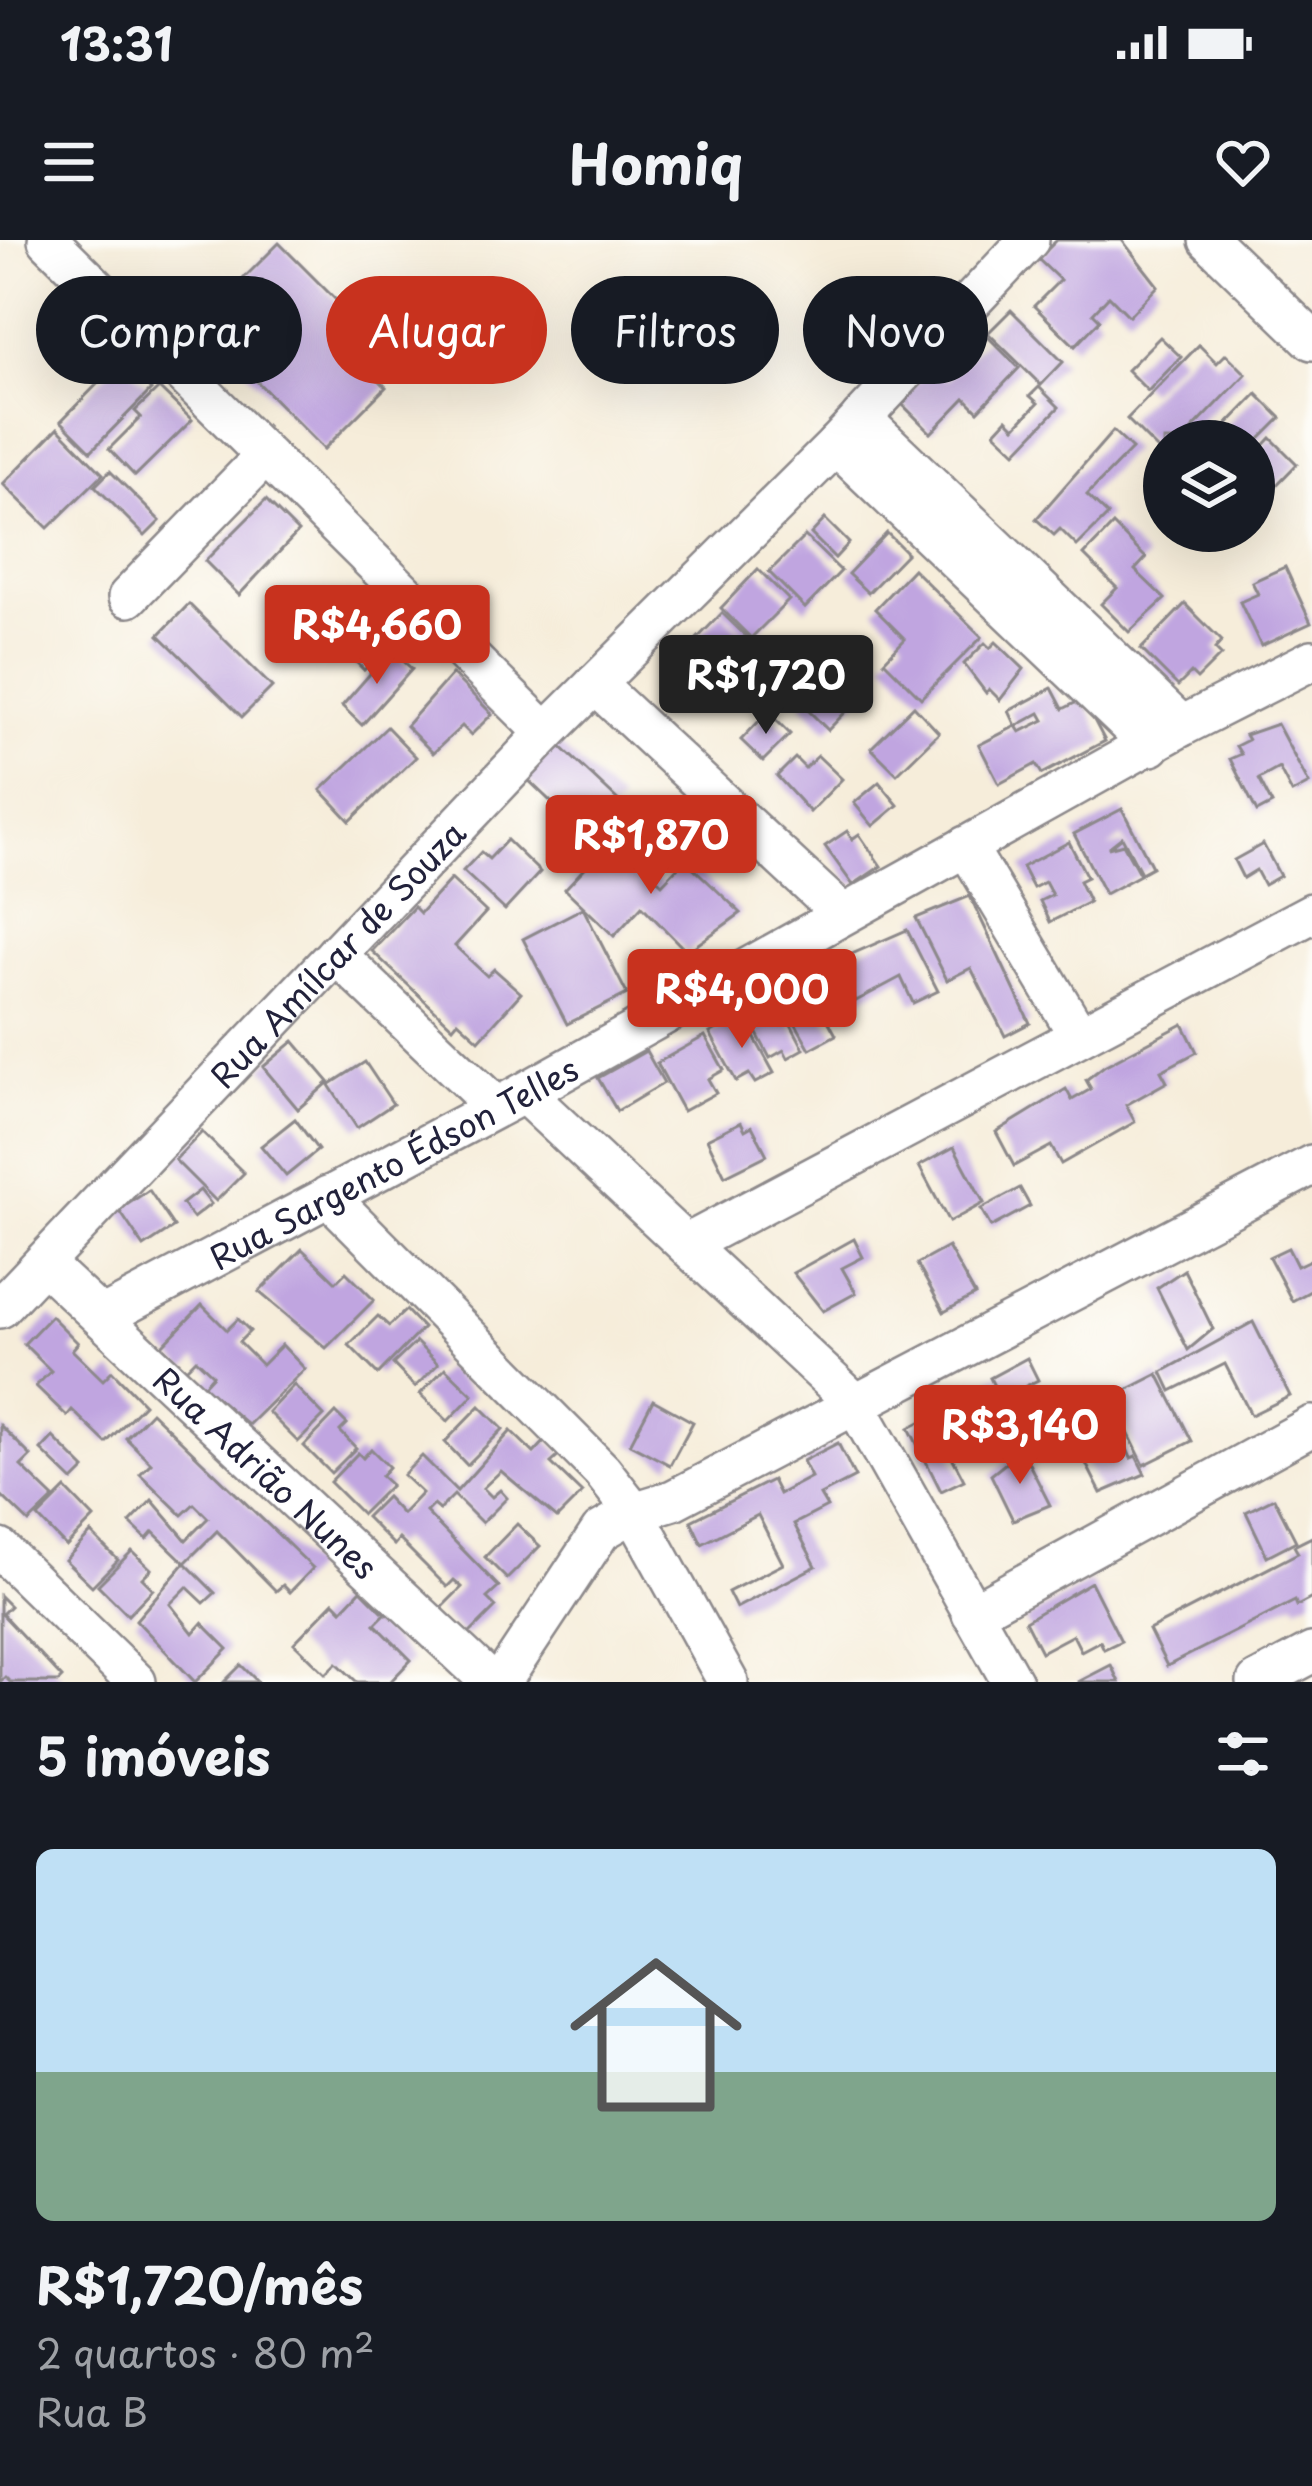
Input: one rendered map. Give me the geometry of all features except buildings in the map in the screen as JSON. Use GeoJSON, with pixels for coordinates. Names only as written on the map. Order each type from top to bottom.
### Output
{"type":"FeatureCollection","features":[{"type":"Feature","properties":{"kind":"street"},"geometry":{"type":"LineString","coordinates":[[48,240],[546,733]]}},
{"type":"Feature","properties":{"kind":"street","name":"Rua Amílcar de Souza"},"geometry":{"type":"LineString","coordinates":[[0,1308],[546,733],[849,431],[1030,240]]}},
{"type":"Feature","properties":{"kind":"street"},"geometry":{"type":"LineString","coordinates":[[1220,243],[1312,340]]}},
{"type":"Feature","properties":{"kind":"street"},"geometry":{"type":"LineString","coordinates":[[849,431],[1166,736]]}},
{"type":"Feature","properties":{"kind":"street"},"geometry":{"type":"LineString","coordinates":[[128,597],[265,456]]}},
{"type":"Feature","properties":{"kind":"street","name":"Rua Sargento Édson Telles"},"geometry":{"type":"LineString","coordinates":[[102,1317],[510,1100],[1312,660]]}},
{"type":"Feature","properties":{"kind":"street"},"geometry":{"type":"LineString","coordinates":[[595,684],[842,914]]}},
{"type":"Feature","properties":{"kind":"street"},"geometry":{"type":"LineString","coordinates":[[966,846],[1078,1034]]}},
{"type":"Feature","properties":{"kind":"street"},"geometry":{"type":"LineString","coordinates":[[689,1243],[1312,913]]}},
{"type":"Feature","properties":{"kind":"street"},"geometry":{"type":"LineString","coordinates":[[336,954],[689,1243],[854,1402],[1012,1682]]}},
{"type":"Feature","properties":{"kind":"street"},"geometry":{"type":"LineString","coordinates":[[501,1682],[601,1531],[634,1512],[674,1500],[1312,1165]]}},
{"type":"Feature","properties":{"kind":"street"},"geometry":{"type":"LineString","coordinates":[[328,1196],[548,1415],[634,1512],[728,1682]]}},
{"type":"Feature","properties":{"kind":"street","name":"Rua Adrião Nunes"},"geometry":{"type":"LineString","coordinates":[[43,1262],[491,1682]]}},
{"type":"Feature","properties":{"kind":"street"},"geometry":{"type":"LineString","coordinates":[[972,1612],[1312,1426]]}},
{"type":"Feature","properties":{"kind":"street"},"geometry":{"type":"LineString","coordinates":[[0,1549],[136,1682]]}},
{"type":"Feature","properties":{"kind":"street"},"geometry":{"type":"LineString","coordinates":[[1257,1682],[1312,1653]]}}]}
